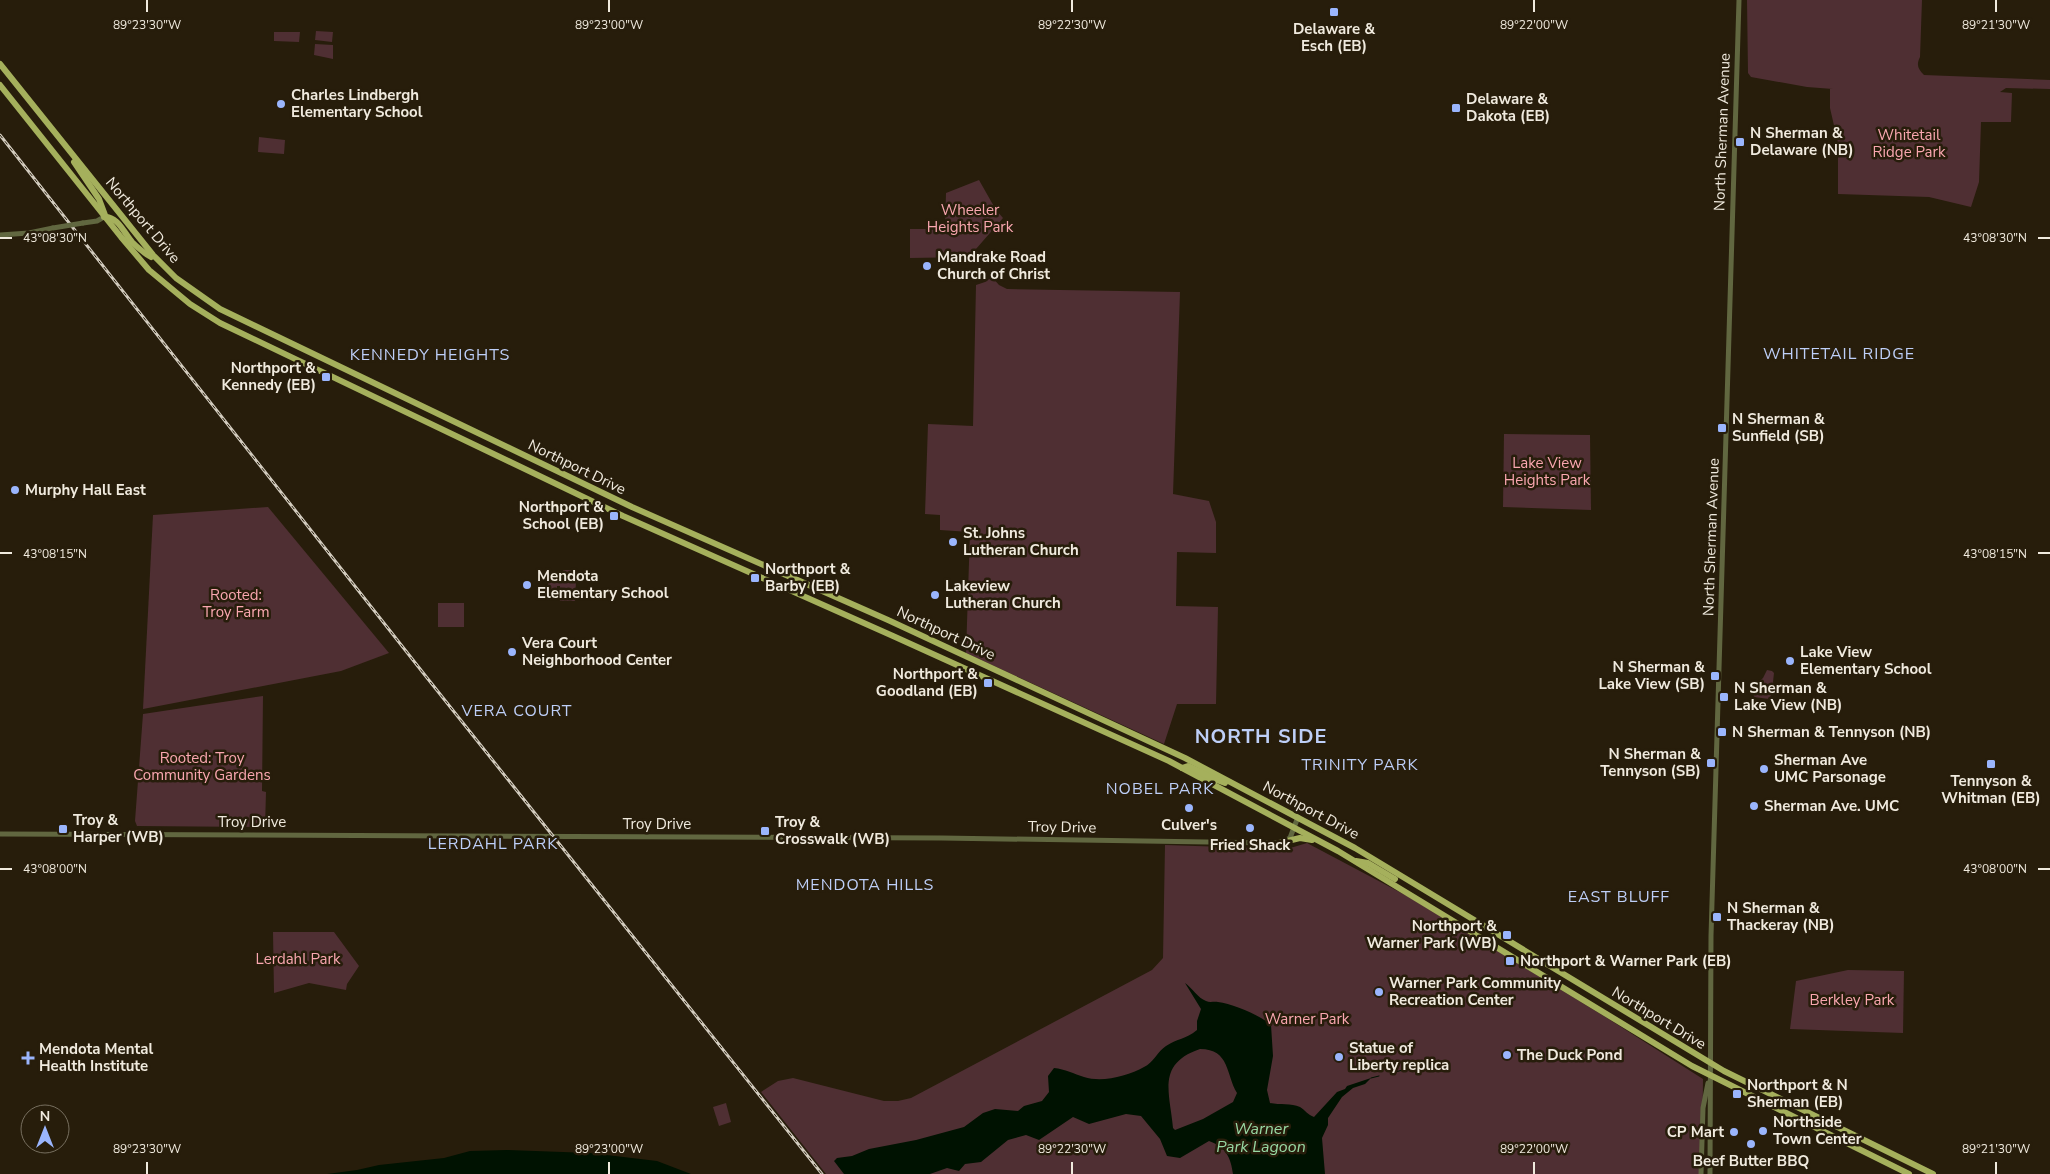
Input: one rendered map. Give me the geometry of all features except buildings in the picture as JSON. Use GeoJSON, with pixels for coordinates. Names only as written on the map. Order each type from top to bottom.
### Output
{"type":"FeatureCollection","features":[{"type":"Feature","properties":{"kind":"main road","name":"Northport Drive"},"geometry":{"type":"LineString","coordinates":[[0,64],[64,146],[162,265],[220,309],[632,507],[972,658],[1184,758],[1355,848],[1710,1063],[1933,1174]]}},
{"type":"Feature","properties":{"kind":"main road","name":"Northport Drive"},"geometry":{"type":"LineString","coordinates":[[0,85],[138,258],[163,283],[190,304],[220,322],[623,516],[893,636],[1182,768],[1338,851],[1674,1056],[1909,1174]]}},
{"type":"Feature","properties":{"kind":"main road"},"geometry":{"type":"LineString","coordinates":[[64,146],[99,200],[105,212],[104,216],[112,218],[139,249],[162,265]]}},
{"type":"Feature","properties":{"kind":"main road"},"geometry":{"type":"LineString","coordinates":[[1182,768],[1188,766],[1214,780],[1236,785]]}},
{"type":"Feature","properties":{"kind":"main road"},"geometry":{"type":"LineString","coordinates":[[1279,843],[1305,838],[1338,851]]}},
{"type":"Feature","properties":{"kind":"main road"},"geometry":{"type":"LineString","coordinates":[[1354,861],[1368,864],[1395,880]]}},
{"type":"Feature","properties":{"kind":"main road"},"geometry":{"type":"LineString","coordinates":[[1829,1134],[1850,1133]]}},
{"type":"Feature","properties":{"kind":"street","name":"North Sherman Avenue"},"geometry":{"type":"LineString","coordinates":[[1710,1174],[1713,862],[1739,0]]}},
{"type":"Feature","properties":{"kind":"street"},"geometry":{"type":"LineString","coordinates":[[0,235],[97,221],[104,216]]}},
{"type":"Feature","properties":{"kind":"street"},"geometry":{"type":"LineString","coordinates":[[1279,843],[1288,839],[1295,828],[1298,817]]}},
{"type":"Feature","properties":{"kind":"street","name":"Troy Drive"},"geometry":{"type":"LineString","coordinates":[[0,834],[942,838],[1279,843]]}},
{"type":"Feature","properties":{"kind":"street","name":"North Sherman Avenue"},"geometry":{"type":"LineString","coordinates":[[1701,1174],[1704,1103],[1710,1075]]}},
{"type":"Feature","properties":{"kind":"green space","name":"Whitetail Ridge Park"},"geometry":{"type":"Polygon","coordinates":[[[1747,0],[1922,0],[1920,57],[1918,65],[1924,75],[2050,80],[2050,89],[2006,88],[2000,92],[2012,93],[2011,122],[1981,122],[1979,182],[1971,207],[1929,197],[1838,194],[1838,143],[1830,108],[1830,89],[1833,89],[1807,87],[1751,77],[1748,73],[1747,0]]]}},
{"type":"Feature","properties":{"kind":"green space"},"geometry":{"type":"Polygon","coordinates":[[[316,31],[333,32],[332,42],[315,40],[316,31]]]}},
{"type":"Feature","properties":{"kind":"green space"},"geometry":{"type":"Polygon","coordinates":[[[274,32],[300,32],[299,42],[274,41],[274,32]]]}},
{"type":"Feature","properties":{"kind":"green space"},"geometry":{"type":"Polygon","coordinates":[[[315,44],[333,45],[333,59],[314,55],[315,44]]]}},
{"type":"Feature","properties":{"kind":"green space"},"geometry":{"type":"Polygon","coordinates":[[[259,137],[285,140],[284,154],[258,152],[259,137]]]}},
{"type":"Feature","properties":{"kind":"green space","name":"Wheeler Heights Park"},"geometry":{"type":"Polygon","coordinates":[[[979,180],[996,210],[1003,218],[969,257],[910,258],[910,229],[945,229],[946,193],[979,180]]]}},
{"type":"Feature","properties":{"kind":"green space"},"geometry":{"type":"Polygon","coordinates":[[[992,277],[999,285],[1007,289],[1180,292],[1173,494],[1209,501],[1216,522],[1216,553],[1177,552],[1176,606],[1218,607],[1216,704],[1177,704],[1164,744],[966,653],[970,532],[940,530],[940,515],[925,514],[928,424],[973,426],[976,285],[992,277]]]}},
{"type":"Feature","properties":{"kind":"green space","name":"Lake View Heights Park"},"geometry":{"type":"Polygon","coordinates":[[[1504,434],[1590,435],[1591,510],[1503,507],[1504,434]]]}},
{"type":"Feature","properties":{"kind":"green space","name":"Rooted: Troy Farm"},"geometry":{"type":"Polygon","coordinates":[[[268,507],[389,653],[341,671],[143,709],[153,515],[268,507]]]}},
{"type":"Feature","properties":{"kind":"green space"},"geometry":{"type":"Polygon","coordinates":[[[563,570],[572,570],[570,579],[561,579],[560,581],[576,581],[575,601],[560,601],[559,597],[545,597],[545,592],[560,591],[560,586],[557,586],[557,589],[548,589],[548,571],[563,572],[563,570]]]}},
{"type":"Feature","properties":{"kind":"green space"},"geometry":{"type":"Polygon","coordinates":[[[438,603],[464,603],[464,627],[438,627],[438,603]]]}},
{"type":"Feature","properties":{"kind":"green space"},"geometry":{"type":"Polygon","coordinates":[[[1767,670],[1774,673],[1773,682],[1775,688],[1769,699],[1754,697],[1752,687],[1763,678],[1767,670]]]}},
{"type":"Feature","properties":{"kind":"green space","name":"Rooted: Troy Community Gardens"},"geometry":{"type":"Polygon","coordinates":[[[263,696],[262,791],[266,792],[265,827],[137,826],[135,821],[143,714],[263,696]]]}},
{"type":"Feature","properties":{"kind":"green space","name":"Warner Park"},"geometry":{"type":"Polygon","coordinates":[[[1307,843],[1407,896],[1703,1079],[1702,1174],[826,1174],[761,1092],[778,1081],[793,1078],[884,1101],[898,1101],[911,1098],[1152,970],[1163,958],[1165,845],[1287,849],[1307,843]]]}},
{"type":"Feature","properties":{"kind":"green space","name":"Lerdahl Park"},"geometry":{"type":"Polygon","coordinates":[[[273,932],[334,932],[359,966],[347,984],[346,990],[309,983],[274,993],[273,932]]]}},
{"type":"Feature","properties":{"kind":"green space","name":"Berkley Park"},"geometry":{"type":"Polygon","coordinates":[[[1848,970],[1904,971],[1903,1033],[1790,1029],[1796,981],[1848,970]]]}},
{"type":"Feature","properties":{"kind":"green space"},"geometry":{"type":"Polygon","coordinates":[[[726,1103],[731,1122],[719,1126],[713,1107],[726,1103]]]}},
{"type":"Feature","properties":{"kind":"water","name":"Warner Park Lagoon"},"geometry":{"type":"Polygon","coordinates":[[[1185,983],[1200,998],[1206,1001],[1224,1003],[1238,1008],[1260,1017],[1271,1025],[1273,1056],[1267,1090],[1270,1103],[1297,1106],[1314,1117],[1337,1092],[1345,1089],[1347,1086],[1371,1078],[1365,1084],[1353,1088],[1342,1097],[1328,1118],[1328,1125],[1322,1138],[1325,1174],[1233,1174],[1227,1154],[1220,1146],[1209,1141],[1180,1158],[1167,1156],[1160,1139],[1141,1116],[1126,1114],[1089,1124],[1073,1117],[1039,1140],[1026,1135],[1008,1140],[981,1162],[965,1164],[959,1171],[947,1168],[930,1174],[844,1174],[834,1161],[837,1158],[852,1156],[869,1149],[916,1140],[964,1127],[983,1113],[995,1109],[1018,1111],[1024,1106],[1042,1101],[1049,1092],[1048,1076],[1054,1068],[1066,1070],[1091,1079],[1115,1078],[1138,1070],[1150,1063],[1166,1046],[1189,1036],[1197,1030],[1197,1021],[1201,1009],[1185,983]],[[1200,1049],[1186,1055],[1171,1071],[1169,1092],[1173,1128],[1175,1130],[1203,1119],[1233,1102],[1237,1093],[1226,1064],[1217,1053],[1200,1049]]]}},
{"type":"Feature","properties":{"kind":"water"},"geometry":{"type":"Polygon","coordinates":[[[507,1150],[590,1153],[657,1161],[691,1174],[327,1174],[379,1165],[444,1158],[470,1151],[507,1150]]]}},
{"type":"Feature","properties":{"kind":"waterway"},"geometry":{"type":"LineString","coordinates":[[1395,1072],[1419,1066],[1434,1068]]}},
{"type":"Feature","properties":{"kind":"waterway"},"geometry":{"type":"LineString","coordinates":[[1371,1078],[1379,1076]]}},
{"type":"Feature","properties":{"kind":"railway"},"geometry":{"type":"LineString","coordinates":[[0,135],[424,674],[822,1174]]}},
{"type":"Feature","properties":{"kind":"place","name":"Delaware & Esch (EB)"},"geometry":{"type":"Point","coordinates":[1334,12]}},
{"type":"Feature","properties":{"kind":"place","name":"Charles Lindbergh Elementary School"},"geometry":{"type":"Point","coordinates":[281,104]}},
{"type":"Feature","properties":{"kind":"place","name":"Delaware & Dakota (EB)"},"geometry":{"type":"Point","coordinates":[1456,108]}},
{"type":"Feature","properties":{"kind":"place","name":"N Sherman & Delaware (NB)"},"geometry":{"type":"Point","coordinates":[1740,142]}},
{"type":"Feature","properties":{"kind":"place","name":"Mandrake Road Church of Christ"},"geometry":{"type":"Point","coordinates":[927,266]}},
{"type":"Feature","properties":{"kind":"place","name":"Northport & Kennedy (EB)"},"geometry":{"type":"Point","coordinates":[326,377]}},
{"type":"Feature","properties":{"kind":"place","name":"N Sherman & Sunfield (SB)"},"geometry":{"type":"Point","coordinates":[1722,428]}},
{"type":"Feature","properties":{"kind":"place","name":"Murphy Hall East"},"geometry":{"type":"Point","coordinates":[15,490]}},
{"type":"Feature","properties":{"kind":"place","name":"Northport & School (EB)"},"geometry":{"type":"Point","coordinates":[614,516]}},
{"type":"Feature","properties":{"kind":"place","name":"St. Johns Lutheran Church"},"geometry":{"type":"Point","coordinates":[953,542]}},
{"type":"Feature","properties":{"kind":"place","name":"Northport & Barby (EB)"},"geometry":{"type":"Point","coordinates":[755,578]}},
{"type":"Feature","properties":{"kind":"place","name":"Mendota Elementary School"},"geometry":{"type":"Point","coordinates":[527,585]}},
{"type":"Feature","properties":{"kind":"place","name":"Lakeview Lutheran Church"},"geometry":{"type":"Point","coordinates":[935,595]}},
{"type":"Feature","properties":{"kind":"place","name":"Vera Court Neighborhood Center"},"geometry":{"type":"Point","coordinates":[512,652]}},
{"type":"Feature","properties":{"kind":"place","name":"Lake View Elementary School"},"geometry":{"type":"Point","coordinates":[1790,661]}},
{"type":"Feature","properties":{"kind":"place","name":"N Sherman & Lake View (SB)"},"geometry":{"type":"Point","coordinates":[1715,676]}},
{"type":"Feature","properties":{"kind":"place","name":"Northport & Goodland (EB)"},"geometry":{"type":"Point","coordinates":[988,683]}},
{"type":"Feature","properties":{"kind":"place","name":"N Sherman & Lake View (NB)"},"geometry":{"type":"Point","coordinates":[1724,697]}},
{"type":"Feature","properties":{"kind":"place","name":"N Sherman & Tennyson (NB)"},"geometry":{"type":"Point","coordinates":[1722,732]}},
{"type":"Feature","properties":{"kind":"place","name":"N Sherman & Tennyson (SB)"},"geometry":{"type":"Point","coordinates":[1711,763]}},
{"type":"Feature","properties":{"kind":"place","name":"Tennyson & Whitman (EB)"},"geometry":{"type":"Point","coordinates":[1991,764]}},
{"type":"Feature","properties":{"kind":"place","name":"Sherman Ave UMC Parsonage"},"geometry":{"type":"Point","coordinates":[1764,769]}},
{"type":"Feature","properties":{"kind":"place","name":"Sherman Ave. UMC"},"geometry":{"type":"Point","coordinates":[1754,806]}},
{"type":"Feature","properties":{"kind":"place","name":"Culver's"},"geometry":{"type":"Point","coordinates":[1189,808]}},
{"type":"Feature","properties":{"kind":"place","name":"Fried Shack"},"geometry":{"type":"Point","coordinates":[1250,828]}},
{"type":"Feature","properties":{"kind":"place","name":"Troy & Harper (WB)"},"geometry":{"type":"Point","coordinates":[63,829]}},
{"type":"Feature","properties":{"kind":"place","name":"Troy & Crosswalk (WB)"},"geometry":{"type":"Point","coordinates":[765,831]}},
{"type":"Feature","properties":{"kind":"place","name":"N Sherman & Thackeray (NB)"},"geometry":{"type":"Point","coordinates":[1717,917]}},
{"type":"Feature","properties":{"kind":"place","name":"Northport & Warner Park (WB)"},"geometry":{"type":"Point","coordinates":[1507,935]}},
{"type":"Feature","properties":{"kind":"place","name":"Northport & Warner Park (EB)"},"geometry":{"type":"Point","coordinates":[1510,961]}},
{"type":"Feature","properties":{"kind":"place","name":"Warner Park Community Recreation Center"},"geometry":{"type":"Point","coordinates":[1379,992]}},
{"type":"Feature","properties":{"kind":"place","name":"The Duck Pond"},"geometry":{"type":"Point","coordinates":[1507,1055]}},
{"type":"Feature","properties":{"kind":"place","name":"Statue of Liberty replica"},"geometry":{"type":"Point","coordinates":[1339,1057]}},
{"type":"Feature","properties":{"kind":"place","name":"Mendota Mental Health Institute"},"geometry":{"type":"Point","coordinates":[28,1058]}},
{"type":"Feature","properties":{"kind":"place","name":"Northport & N Sherman (EB)"},"geometry":{"type":"Point","coordinates":[1737,1094]}},
{"type":"Feature","properties":{"kind":"place","name":"Northside Town Center"},"geometry":{"type":"Point","coordinates":[1763,1131]}},
{"type":"Feature","properties":{"kind":"place","name":"CP Mart"},"geometry":{"type":"Point","coordinates":[1734,1132]}},
{"type":"Feature","properties":{"kind":"place","name":"Beef Butter BBQ"},"geometry":{"type":"Point","coordinates":[1751,1144]}},
{"type":"Feature","properties":{"kind":"district","name":"WHITETAIL RIDGE"},"geometry":{"type":"Point","coordinates":[1839,354]}},
{"type":"Feature","properties":{"kind":"district","name":"KENNEDY HEIGHTS"},"geometry":{"type":"Point","coordinates":[430,355]}},
{"type":"Feature","properties":{"kind":"district","name":"VERA COURT"},"geometry":{"type":"Point","coordinates":[517,711]}},
{"type":"Feature","properties":{"kind":"district","name":"NORTH SIDE"},"geometry":{"type":"Point","coordinates":[1261,736]}},
{"type":"Feature","properties":{"kind":"district","name":"TRINITY PARK"},"geometry":{"type":"Point","coordinates":[1360,765]}},
{"type":"Feature","properties":{"kind":"district","name":"NOBEL PARK"},"geometry":{"type":"Point","coordinates":[1160,789]}},
{"type":"Feature","properties":{"kind":"district","name":"LERDAHL PARK"},"geometry":{"type":"Point","coordinates":[493,844]}},
{"type":"Feature","properties":{"kind":"district","name":"MENDOTA HILLS"},"geometry":{"type":"Point","coordinates":[865,885]}},
{"type":"Feature","properties":{"kind":"district","name":"EAST BLUFF"},"geometry":{"type":"Point","coordinates":[1619,897]}}]}
